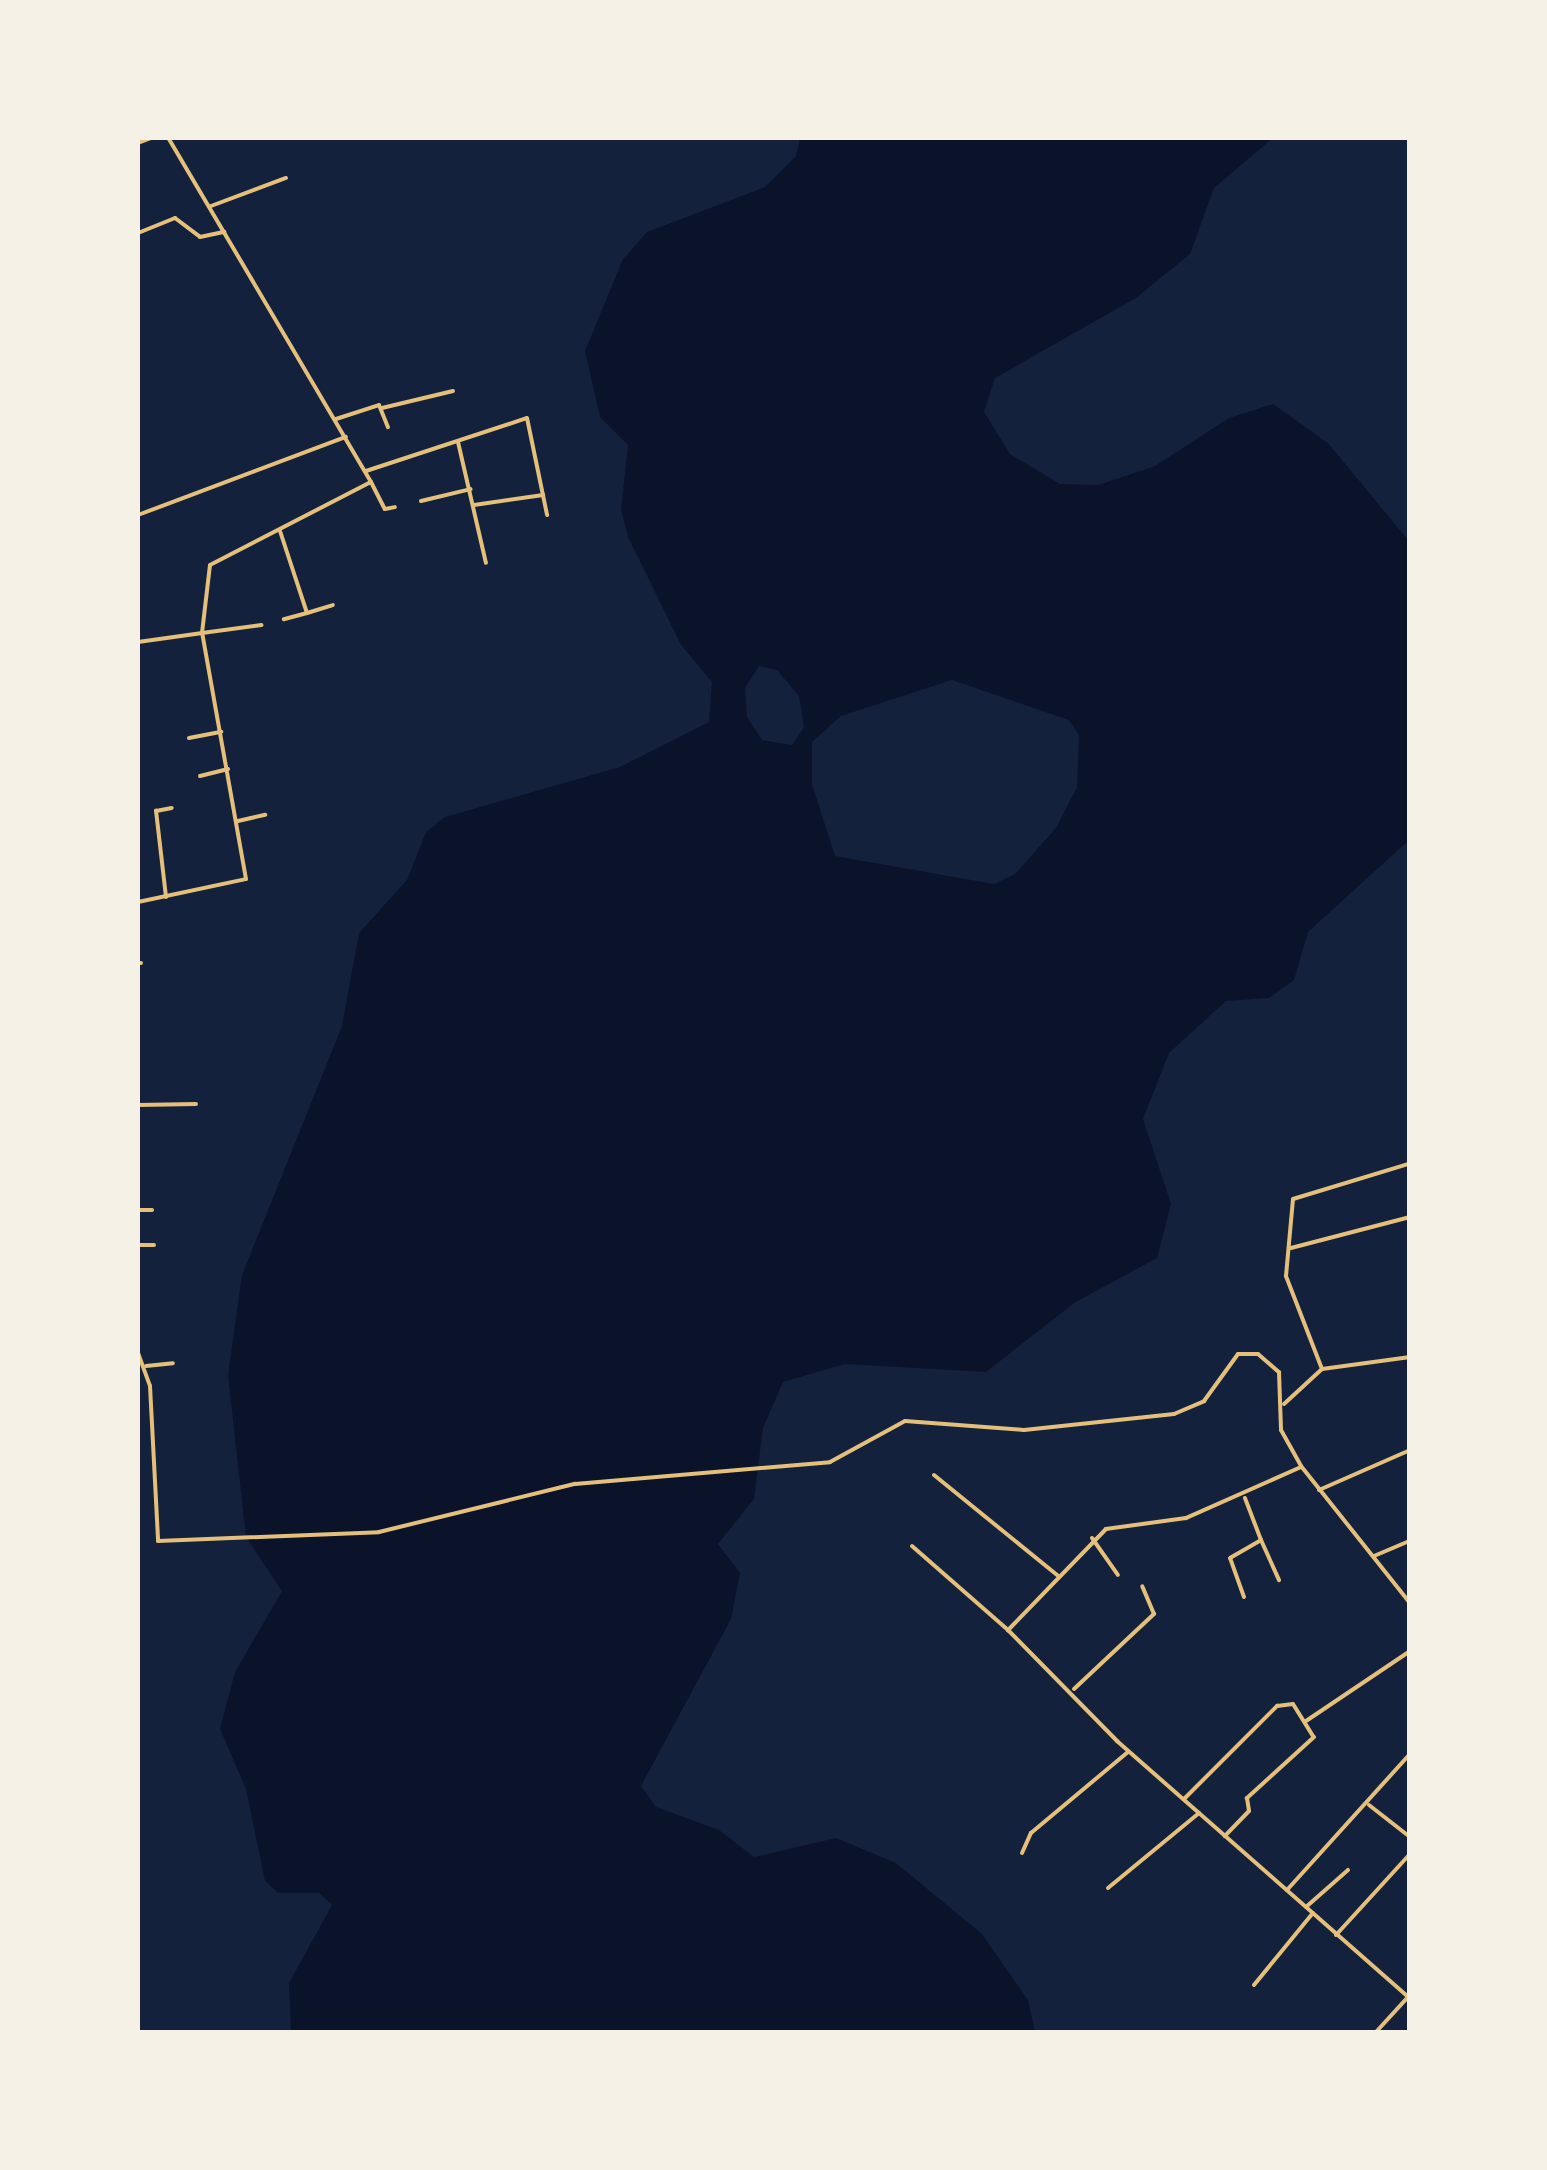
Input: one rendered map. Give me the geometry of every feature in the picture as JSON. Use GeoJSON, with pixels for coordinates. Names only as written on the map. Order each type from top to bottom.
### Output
{"type":"FeatureCollection","features":[{"type":"Feature","properties":{"kind":"street"},"geometry":{"type":"LineString","coordinates":[[138,144],[151,138]]}},
{"type":"Feature","properties":{"kind":"street"},"geometry":{"type":"LineString","coordinates":[[168,138],[346,436],[385,509],[395,507]]}},
{"type":"Feature","properties":{"kind":"street"},"geometry":{"type":"LineString","coordinates":[[210,206],[286,178]]}},
{"type":"Feature","properties":{"kind":"street"},"geometry":{"type":"LineString","coordinates":[[138,233],[172,218],[200,237],[224,232]]}},
{"type":"Feature","properties":{"kind":"street"},"geometry":{"type":"LineString","coordinates":[[336,420],[454,392]]}},
{"type":"Feature","properties":{"kind":"street"},"geometry":{"type":"LineString","coordinates":[[382,408],[388,427]]}},
{"type":"Feature","properties":{"kind":"street"},"geometry":{"type":"LineString","coordinates":[[366,471],[526,418],[547,516]]}},
{"type":"Feature","properties":{"kind":"street"},"geometry":{"type":"LineString","coordinates":[[138,515],[346,436]]}},
{"type":"Feature","properties":{"kind":"street"},"geometry":{"type":"LineString","coordinates":[[458,442],[486,563]]}},
{"type":"Feature","properties":{"kind":"street"},"geometry":{"type":"LineString","coordinates":[[138,902],[245,882],[238,821],[202,633],[208,567],[371,482]]}},
{"type":"Feature","properties":{"kind":"street"},"geometry":{"type":"LineString","coordinates":[[421,501],[471,489]]}},
{"type":"Feature","properties":{"kind":"street"},"geometry":{"type":"LineString","coordinates":[[474,506],[543,495]]}},
{"type":"Feature","properties":{"kind":"street"},"geometry":{"type":"LineString","coordinates":[[280,531],[307,613]]}},
{"type":"Feature","properties":{"kind":"street"},"geometry":{"type":"LineString","coordinates":[[284,619],[333,606]]}},
{"type":"Feature","properties":{"kind":"street"},"geometry":{"type":"LineString","coordinates":[[138,642],[262,626]]}},
{"type":"Feature","properties":{"kind":"street"},"geometry":{"type":"LineString","coordinates":[[189,738],[220,732]]}},
{"type":"Feature","properties":{"kind":"street"},"geometry":{"type":"LineString","coordinates":[[200,776],[228,769]]}},
{"type":"Feature","properties":{"kind":"street"},"geometry":{"type":"LineString","coordinates":[[166,897],[156,811],[172,808]]}},
{"type":"Feature","properties":{"kind":"street"},"geometry":{"type":"LineString","coordinates":[[238,821],[266,815]]}},
{"type":"Feature","properties":{"kind":"street"},"geometry":{"type":"LineString","coordinates":[[138,1105],[196,1104]]}},
{"type":"Feature","properties":{"kind":"street"},"geometry":{"type":"LineString","coordinates":[[1322,1368],[1286,1276],[1295,1196],[1408,1164]]}},
{"type":"Feature","properties":{"kind":"street"},"geometry":{"type":"LineString","coordinates":[[138,1210],[152,1210]]}},
{"type":"Feature","properties":{"kind":"street"},"geometry":{"type":"LineString","coordinates":[[1292,1248],[1410,1217]]}},
{"type":"Feature","properties":{"kind":"street"},"geometry":{"type":"LineString","coordinates":[[138,1245],[154,1245]]}},
{"type":"Feature","properties":{"kind":"street"},"geometry":{"type":"LineString","coordinates":[[138,1352],[146,1366],[157,1540],[379,1532],[575,1484],[835,1461],[904,1421],[1024,1430],[1174,1414],[1204,1401],[1243,1353],[1275,1365],[1284,1404],[1281,1430],[1301,1466],[1410,1603]]}},
{"type":"Feature","properties":{"kind":"street"},"geometry":{"type":"LineString","coordinates":[[1284,1404],[1322,1368],[1410,1357]]}},
{"type":"Feature","properties":{"kind":"street"},"geometry":{"type":"LineString","coordinates":[[146,1366],[173,1363]]}},
{"type":"Feature","properties":{"kind":"street"},"geometry":{"type":"LineString","coordinates":[[1319,1490],[1410,1450]]}},
{"type":"Feature","properties":{"kind":"street"},"geometry":{"type":"LineString","coordinates":[[1008,1630],[1092,1538],[1245,1498],[1301,1466]]}},
{"type":"Feature","properties":{"kind":"street"},"geometry":{"type":"LineString","coordinates":[[934,1475],[1056,1575]]}},
{"type":"Feature","properties":{"kind":"street"},"geometry":{"type":"LineString","coordinates":[[1245,1498],[1279,1580]]}},
{"type":"Feature","properties":{"kind":"street"},"geometry":{"type":"LineString","coordinates":[[1092,1538],[1118,1574]]}},
{"type":"Feature","properties":{"kind":"street"},"geometry":{"type":"LineString","coordinates":[[1244,1597],[1230,1558],[1262,1540]]}},
{"type":"Feature","properties":{"kind":"street"},"geometry":{"type":"LineString","coordinates":[[1374,1556],[1410,1541]]}},
{"type":"Feature","properties":{"kind":"street"},"geometry":{"type":"LineString","coordinates":[[912,1546],[1074,1689],[1128,1752],[1409,1998],[1376,2032]]}},
{"type":"Feature","properties":{"kind":"street"},"geometry":{"type":"LineString","coordinates":[[1074,1689],[1154,1614],[1142,1586]]}},
{"type":"Feature","properties":{"kind":"street"},"geometry":{"type":"LineString","coordinates":[[1305,1722],[1410,1651]]}},
{"type":"Feature","properties":{"kind":"street"},"geometry":{"type":"LineString","coordinates":[[1184,1799],[1278,1706],[1293,1704],[1314,1738],[1246,1798],[1250,1809],[1225,1836]]}},
{"type":"Feature","properties":{"kind":"street"},"geometry":{"type":"LineString","coordinates":[[1022,1854],[1031,1833],[1128,1752]]}},
{"type":"Feature","properties":{"kind":"street"},"geometry":{"type":"LineString","coordinates":[[1410,1754],[1365,1795],[1370,1804],[1410,1837]]}},
{"type":"Feature","properties":{"kind":"street"},"geometry":{"type":"LineString","coordinates":[[1287,1890],[1370,1804]]}},
{"type":"Feature","properties":{"kind":"street"},"geometry":{"type":"LineString","coordinates":[[1108,1888],[1199,1813]]}},
{"type":"Feature","properties":{"kind":"street"},"geometry":{"type":"LineString","coordinates":[[1336,1936],[1410,1854]]}},
{"type":"Feature","properties":{"kind":"street"},"geometry":{"type":"LineString","coordinates":[[1306,1906],[1348,1870]]}},
{"type":"Feature","properties":{"kind":"street"},"geometry":{"type":"LineString","coordinates":[[1254,1985],[1313,1913]]}},
{"type":"Feature","properties":{"kind":"water"},"geometry":{"type":"Polygon","coordinates":[[[800,138],[1273,138],[1214,188],[1190,254],[1136,298],[995,378],[984,412],[1010,454],[1060,484],[1098,485],[1155,466],[1229,418],[1273,404],[1328,443],[1409,541],[1409,840],[1308,932],[1294,980],[1269,998],[1226,1001],[1169,1053],[1143,1119],[1171,1204],[1157,1258],[1074,1303],[986,1372],[845,1364],[783,1382],[763,1428],[754,1499],[718,1544],[740,1573],[731,1619],[641,1786],[656,1807],[719,1830],[754,1857],[836,1838],[896,1863],[982,1934],[1028,2000],[1035,2032],[291,2032],[289,1983],[332,1905],[319,1893],[278,1893],[265,1881],[246,1789],[220,1729],[235,1672],[282,1591],[246,1537],[228,1375],[242,1275],[342,1026],[359,933],[407,880],[426,832],[445,817],[620,767],[709,722],[712,682],[681,645],[628,537],[621,510],[628,445],[600,417],[585,351],[623,259],[647,232],[765,187],[796,156],[800,138]],[[759,666],[745,688],[747,717],[762,740],[792,745],[804,727],[799,696],[777,670],[759,666]],[[952,680],[841,716],[812,742],[812,784],[835,856],[994,884],[1015,874],[1056,828],[1077,787],[1079,735],[1069,720],[952,680]]]}}]}
